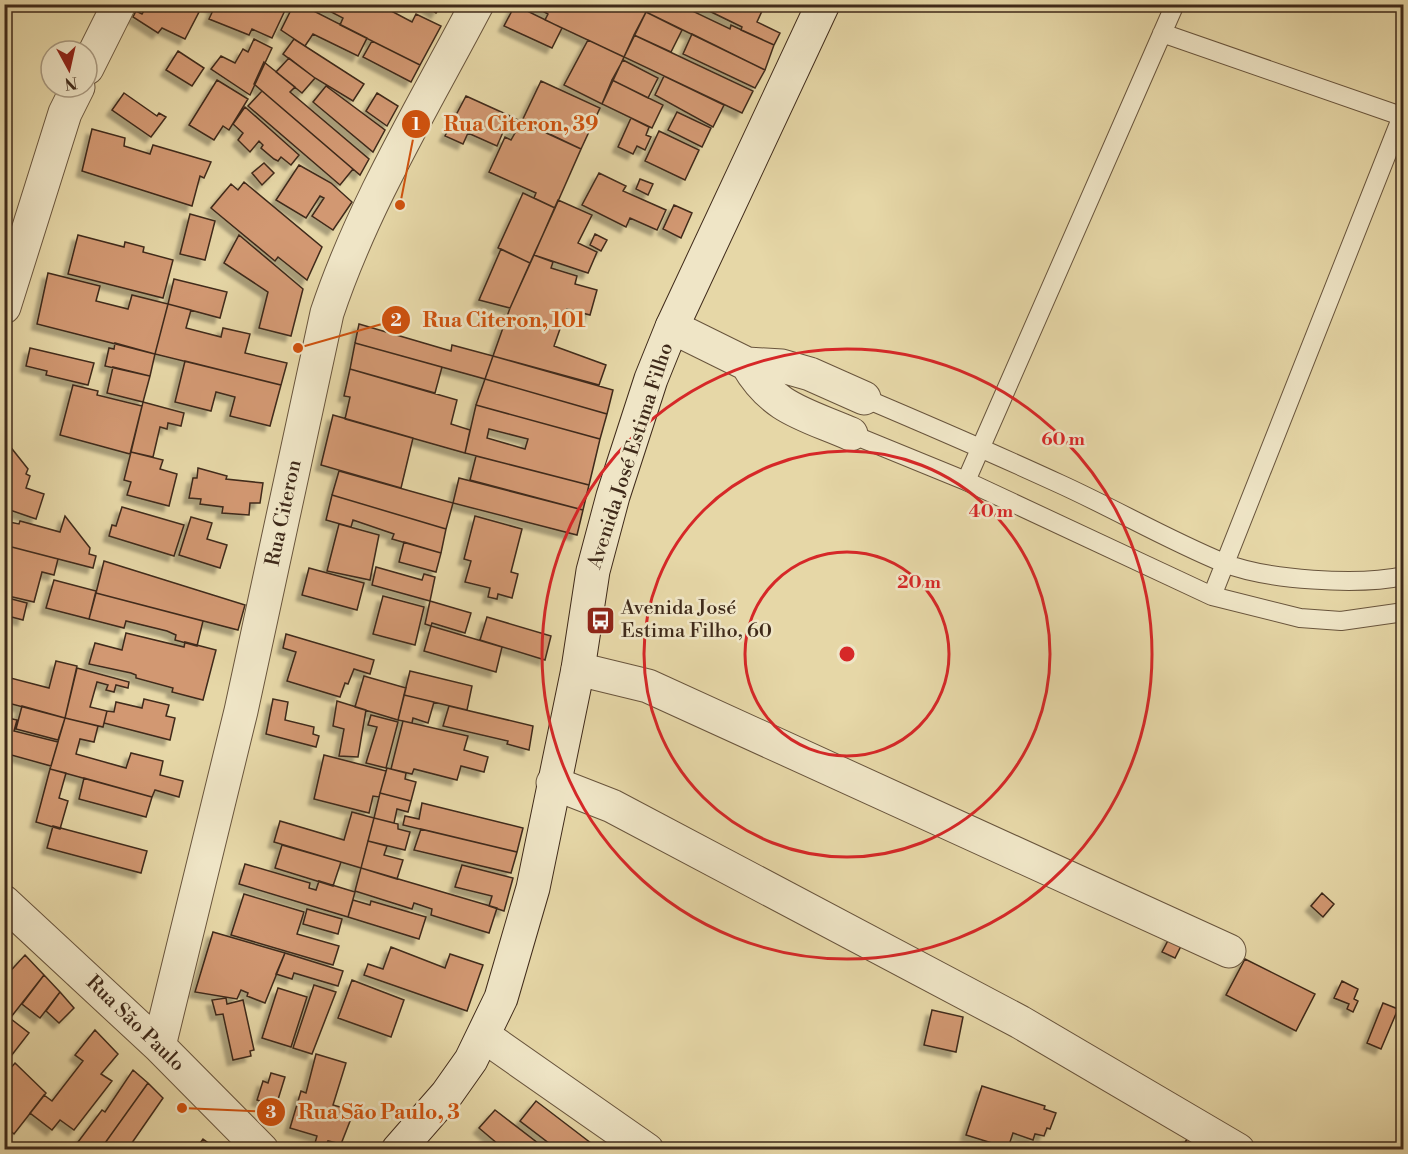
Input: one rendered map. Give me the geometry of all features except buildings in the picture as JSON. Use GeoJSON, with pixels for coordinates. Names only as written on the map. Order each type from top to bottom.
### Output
{"type":"FeatureCollection","features":[{"type":"Feature","properties":{"kind":"street"},"geometry":{"type":"LineString","coordinates":[[99,44],[119,4]]}},
{"type":"Feature","properties":{"kind":"street","name":"Rua Citeron"},"geometry":{"type":"LineString","coordinates":[[159,1046],[241,711],[327,314],[344,263],[368,212],[477,4]]}},
{"type":"Feature","properties":{"kind":"street","name":"Avenida José Estima Filho"},"geometry":{"type":"LineString","coordinates":[[398,1149],[447,1094],[484,1036],[501,998],[517,949],[532,888],[578,669],[593,571],[610,507],[651,379],[672,327],[823,4]]}},
{"type":"Feature","properties":{"kind":"street"},"geometry":{"type":"LineString","coordinates":[[4,307],[65,113],[72,99]]}},
{"type":"Feature","properties":{"kind":"street"},"geometry":{"type":"LineString","coordinates":[[672,327],[747,364],[782,366],[810,374],[864,398]]}},
{"type":"Feature","properties":{"kind":"street"},"geometry":{"type":"LineString","coordinates":[[747,364],[760,386],[782,404],[850,434]]}},
{"type":"Feature","properties":{"kind":"street"},"geometry":{"type":"LineString","coordinates":[[578,669],[648,686],[1229,951]]}},
{"type":"Feature","properties":{"kind":"street"},"geometry":{"type":"LineString","coordinates":[[553,783],[612,806],[1010,1016],[1238,1149]]}},
{"type":"Feature","properties":{"kind":"street","name":"Rua São Paulo"},"geometry":{"type":"LineString","coordinates":[[4,902],[159,1046],[262,1149]]}},
{"type":"Feature","properties":{"kind":"street"},"geometry":{"type":"LineString","coordinates":[[484,1036],[647,1149]]}},
{"type":"Feature","properties":{"kind":"lane"},"geometry":{"type":"LineString","coordinates":[[966,481],[1175,4]]}},
{"type":"Feature","properties":{"kind":"lane"},"geometry":{"type":"LineString","coordinates":[[1162,33],[1403,117],[1212,596]]}},
{"type":"Feature","properties":{"kind":"lane"},"geometry":{"type":"LineString","coordinates":[[864,398],[979,447],[1225,563],[1267,574],[1342,580],[1386,580],[1404,576]]}},
{"type":"Feature","properties":{"kind":"lane"},"geometry":{"type":"LineString","coordinates":[[850,434],[966,481],[1212,596],[1300,618],[1341,621],[1404,612]]}},
{"type":"Feature","properties":{"kind":"place","name":"Rua Citeron, 39"},"geometry":{"type":"Point","coordinates":[400,205]}},
{"type":"Feature","properties":{"kind":"place","name":"Rua Citeron, 101"},"geometry":{"type":"Point","coordinates":[298,348]}},
{"type":"Feature","properties":{"kind":"place","name":"Avenida José Estima Filho, 60"},"geometry":{"type":"Point","coordinates":[600,620]}},
{"type":"Feature","properties":{"kind":"place","name":"Rua São Paulo, 3"},"geometry":{"type":"Point","coordinates":[182,1108]}}]}
